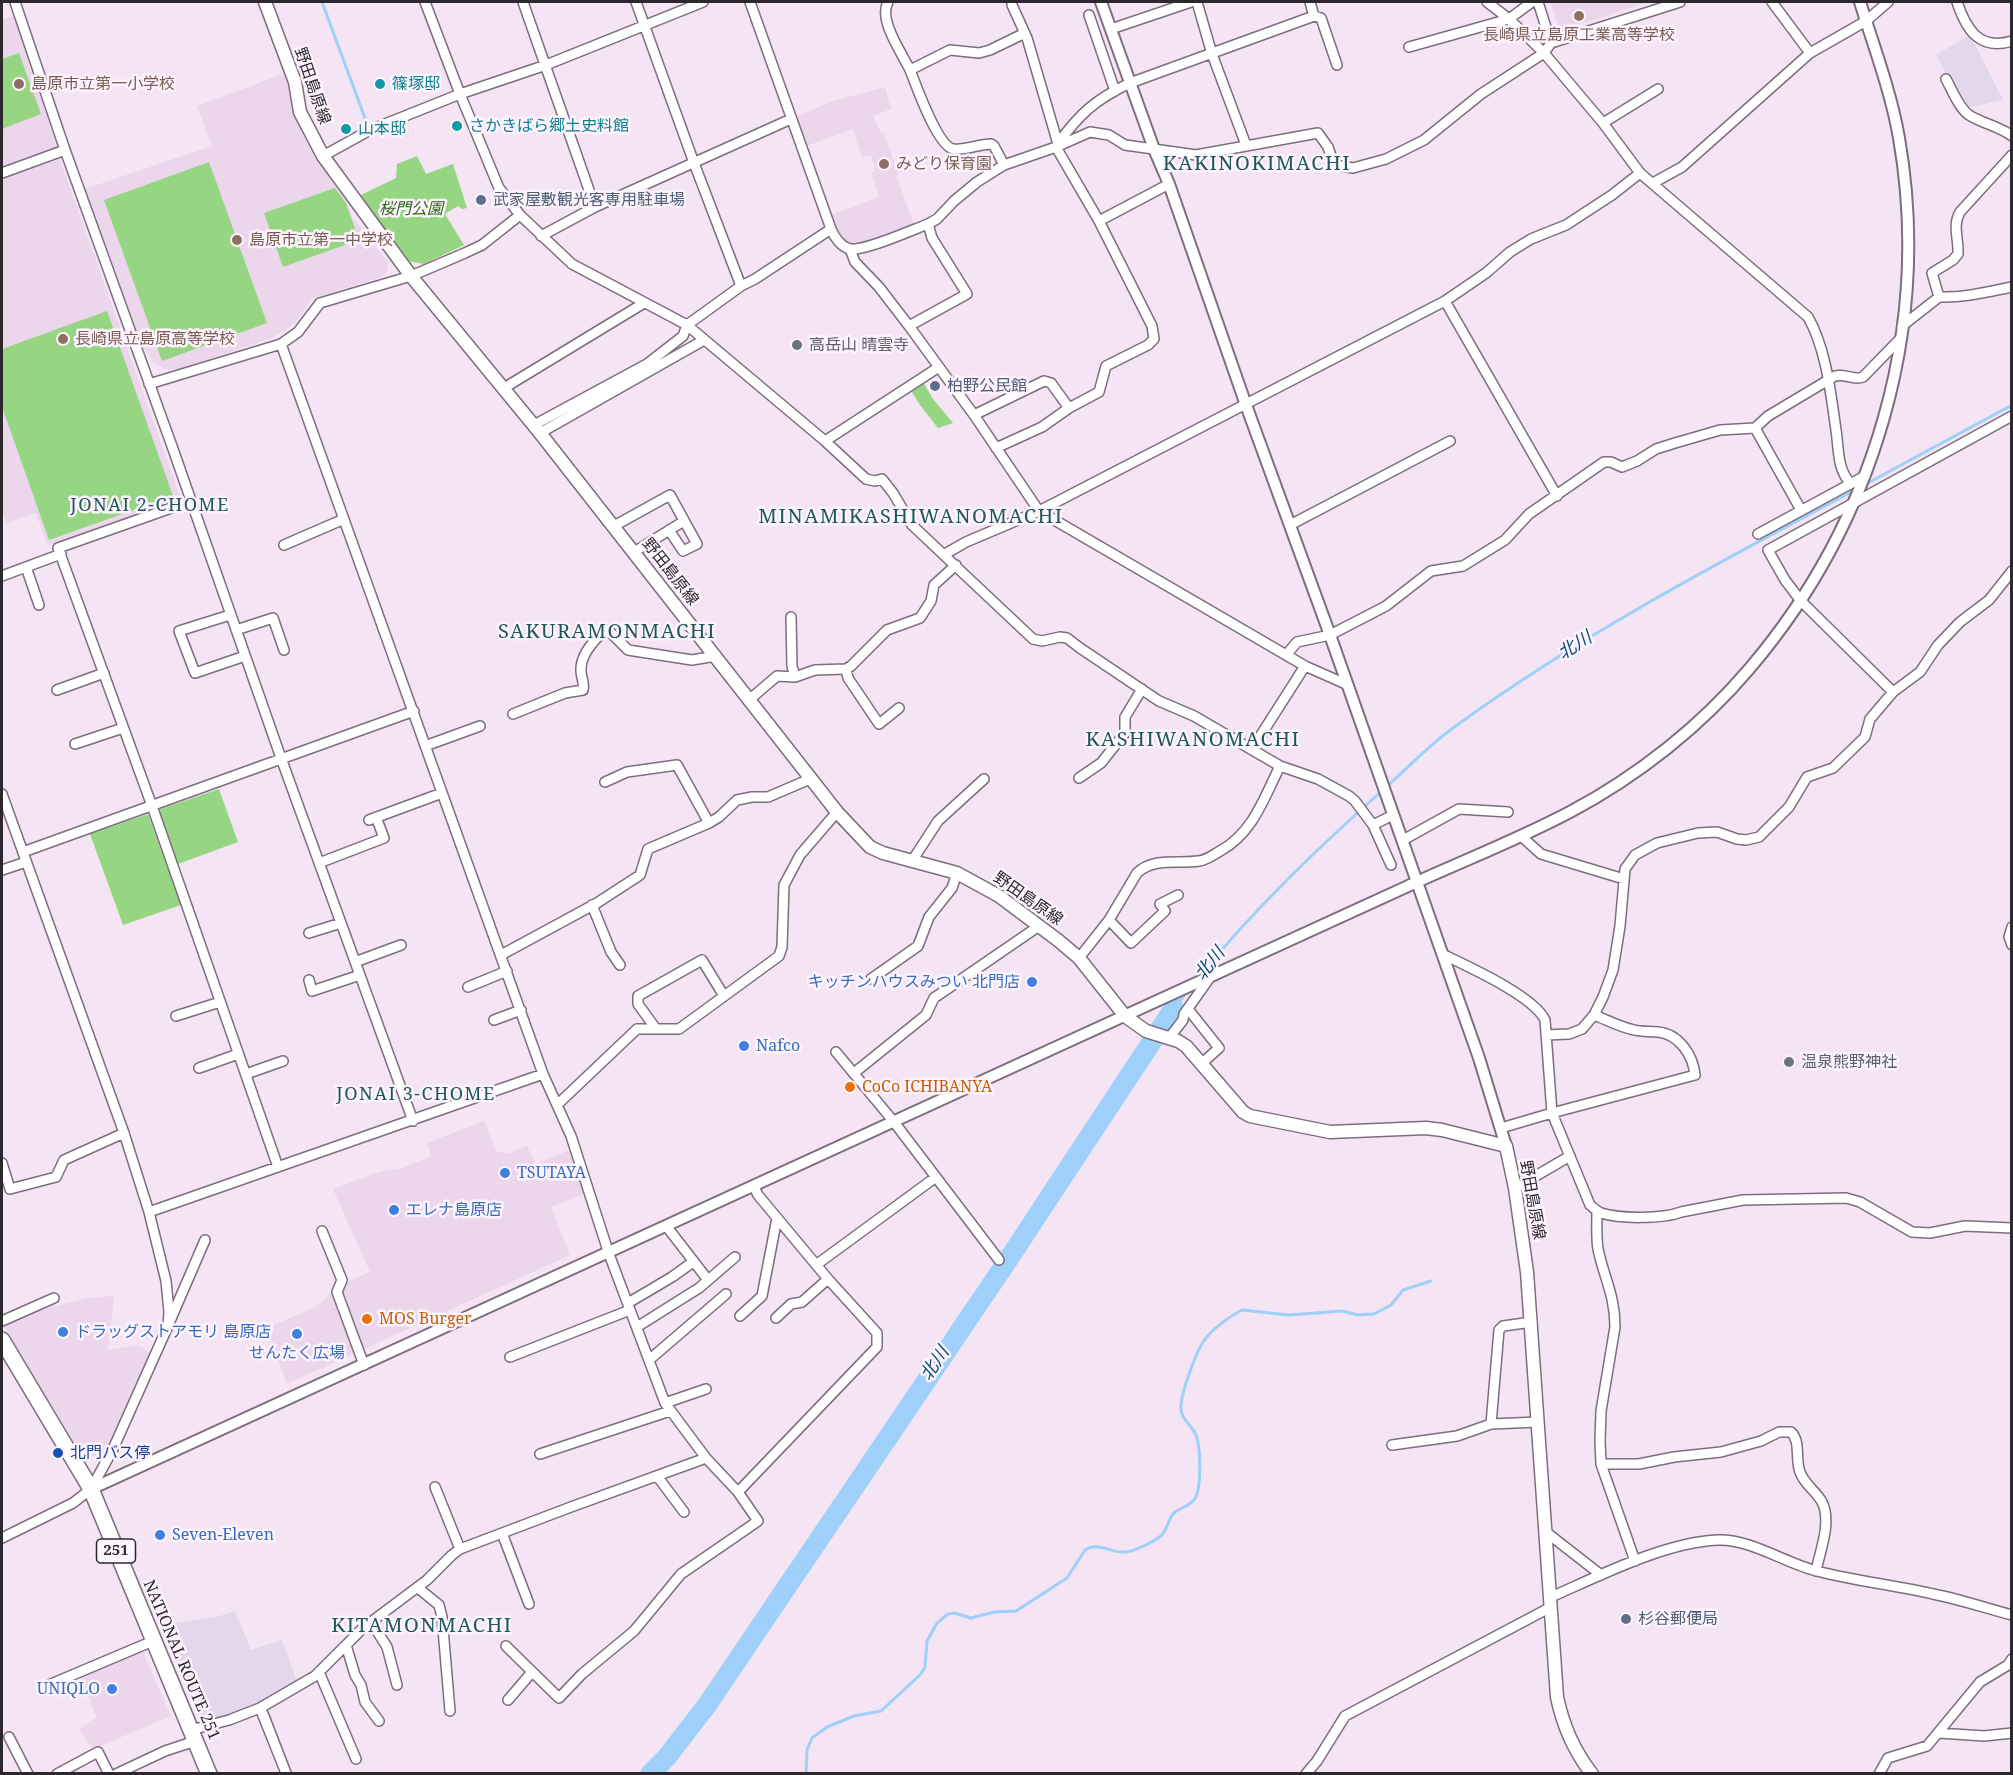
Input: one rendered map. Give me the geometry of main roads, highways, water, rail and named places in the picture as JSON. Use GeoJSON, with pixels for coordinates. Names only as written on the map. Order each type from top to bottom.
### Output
{"type":"FeatureCollection","features":[{"type":"Feature","properties":{"kind":"highway","name":"NATIONAL ROUTE 251"},"geometry":{"type":"LineString","coordinates":[[2,1340],[91,1489],[209,1773]]}},
{"type":"Feature","properties":{"kind":"main road","name":"野田島原線"},"geometry":{"type":"LineString","coordinates":[[265,2],[295,82],[300,112],[323,156],[411,276],[614,526],[810,779],[870,847],[883,853],[957,873],[999,896],[1079,958],[1125,1016],[1137,1026],[1186,1047],[1243,1112],[1258,1119],[1330,1132],[1426,1128],[1506,1146],[1515,1188],[1532,1322],[1557,1697],[1560,1712],[1578,1756],[1592,1773]]}},
{"type":"Feature","properties":{"kind":"waterway"},"geometry":{"type":"LineString","coordinates":[[322,2],[366,121]]}},
{"type":"Feature","properties":{"kind":"waterway","name":"北川"},"geometry":{"type":"LineString","coordinates":[[1866,484],[2012,405]]}},
{"type":"Feature","properties":{"kind":"waterway","name":"北川"},"geometry":{"type":"LineString","coordinates":[[1198,978],[1264,903],[1427,749],[1453,728],[1501,694],[1599,632],[1701,573],[1855,490]]}},
{"type":"Feature","properties":{"kind":"waterway","name":"北川"},"geometry":{"type":"LineString","coordinates":[[1174,1008],[1187,992]]}},
{"type":"Feature","properties":{"kind":"waterway","name":"北川"},"geometry":{"type":"LineString","coordinates":[[650,1774],[667,1757],[707,1705],[1006,1263],[1174,1008]]}},
{"type":"Feature","properties":{"kind":"waterway"},"geometry":{"type":"LineString","coordinates":[[806,1774],[807,1750],[812,1738],[827,1727],[854,1716],[881,1711],[920,1675],[925,1667],[927,1641],[937,1623],[948,1614],[954,1613],[971,1618],[994,1612],[1016,1611],[1067,1578],[1085,1550],[1099,1547],[1124,1552],[1146,1545],[1162,1535],[1171,1516],[1194,1500],[1197,1495],[1200,1467],[1197,1439],[1182,1414],[1181,1404],[1202,1343],[1223,1322],[1242,1310],[1289,1315],[1342,1311],[1358,1315],[1374,1314],[1391,1305],[1403,1290],[1431,1281]]}},
{"type":"Feature","properties":{"kind":"place","name":"長崎県立島原工業高等学校"},"geometry":{"type":"Point","coordinates":[1579,16]}},
{"type":"Feature","properties":{"kind":"place","name":"島原市立第一小学校"},"geometry":{"type":"Point","coordinates":[19,84]}},
{"type":"Feature","properties":{"kind":"place","name":"篠塚邸"},"geometry":{"type":"Point","coordinates":[380,84]}},
{"type":"Feature","properties":{"kind":"place","name":"さかきばら郷土史料館"},"geometry":{"type":"Point","coordinates":[457,126]}},
{"type":"Feature","properties":{"kind":"place","name":"山本邸"},"geometry":{"type":"Point","coordinates":[346,129]}},
{"type":"Feature","properties":{"kind":"place","name":"みどり保育園"},"geometry":{"type":"Point","coordinates":[884,164]}},
{"type":"Feature","properties":{"kind":"place","name":"武家屋敷観光客専用駐車場"},"geometry":{"type":"Point","coordinates":[481,200]}},
{"type":"Feature","properties":{"kind":"place","name":"島原市立第一中学校"},"geometry":{"type":"Point","coordinates":[237,240]}},
{"type":"Feature","properties":{"kind":"place","name":"長崎県立島原高等学校"},"geometry":{"type":"Point","coordinates":[63,339]}},
{"type":"Feature","properties":{"kind":"place","name":"高岳山 晴雲寺"},"geometry":{"type":"Point","coordinates":[797,345]}},
{"type":"Feature","properties":{"kind":"place","name":"柏野公民館"},"geometry":{"type":"Point","coordinates":[935,386]}},
{"type":"Feature","properties":{"kind":"place","name":"キッチンハウスみつい 北門店"},"geometry":{"type":"Point","coordinates":[1032,982]}},
{"type":"Feature","properties":{"kind":"place","name":"Nafco"},"geometry":{"type":"Point","coordinates":[744,1046]}},
{"type":"Feature","properties":{"kind":"place","name":"温泉熊野神社"},"geometry":{"type":"Point","coordinates":[1789,1062]}},
{"type":"Feature","properties":{"kind":"place","name":"CoCo ICHIBANYA"},"geometry":{"type":"Point","coordinates":[850,1087]}},
{"type":"Feature","properties":{"kind":"place","name":"TSUTAYA"},"geometry":{"type":"Point","coordinates":[505,1173]}},
{"type":"Feature","properties":{"kind":"place","name":"エレナ島原店"},"geometry":{"type":"Point","coordinates":[394,1210]}},
{"type":"Feature","properties":{"kind":"place","name":"MOS Burger"},"geometry":{"type":"Point","coordinates":[367,1319]}},
{"type":"Feature","properties":{"kind":"place","name":"ドラッグストアモリ 島原店"},"geometry":{"type":"Point","coordinates":[63,1332]}},
{"type":"Feature","properties":{"kind":"place","name":"せんたく広場"},"geometry":{"type":"Point","coordinates":[297,1334]}},
{"type":"Feature","properties":{"kind":"place","name":"北門バス停"},"geometry":{"type":"Point","coordinates":[58,1453]}},
{"type":"Feature","properties":{"kind":"place","name":"Seven-Eleven"},"geometry":{"type":"Point","coordinates":[160,1535]}},
{"type":"Feature","properties":{"kind":"place","name":"杉谷郵便局"},"geometry":{"type":"Point","coordinates":[1626,1619]}},
{"type":"Feature","properties":{"kind":"place","name":"UNIQLO"},"geometry":{"type":"Point","coordinates":[112,1689]}},
{"type":"Feature","properties":{"kind":"district","name":"KAKINOKIMACHI"},"geometry":{"type":"Point","coordinates":[1257,164]}},
{"type":"Feature","properties":{"kind":"district","name":"JONAI 2-CHOME"},"geometry":{"type":"Point","coordinates":[150,506]}},
{"type":"Feature","properties":{"kind":"district","name":"MINAMIKASHIWANOMACHI"},"geometry":{"type":"Point","coordinates":[911,517]}},
{"type":"Feature","properties":{"kind":"district","name":"SAKURAMONMACHI"},"geometry":{"type":"Point","coordinates":[607,632]}},
{"type":"Feature","properties":{"kind":"district","name":"KASHIWANOMACHI"},"geometry":{"type":"Point","coordinates":[1193,740]}},
{"type":"Feature","properties":{"kind":"district","name":"JONAI 3-CHOME"},"geometry":{"type":"Point","coordinates":[416,1095]}},
{"type":"Feature","properties":{"kind":"district","name":"KITAMONMACHI"},"geometry":{"type":"Point","coordinates":[422,1626]}},
{"type":"Feature","properties":{"kind":"park label","name":"桜門公園"},"geometry":{"type":"Point","coordinates":[411,209]}}]}
